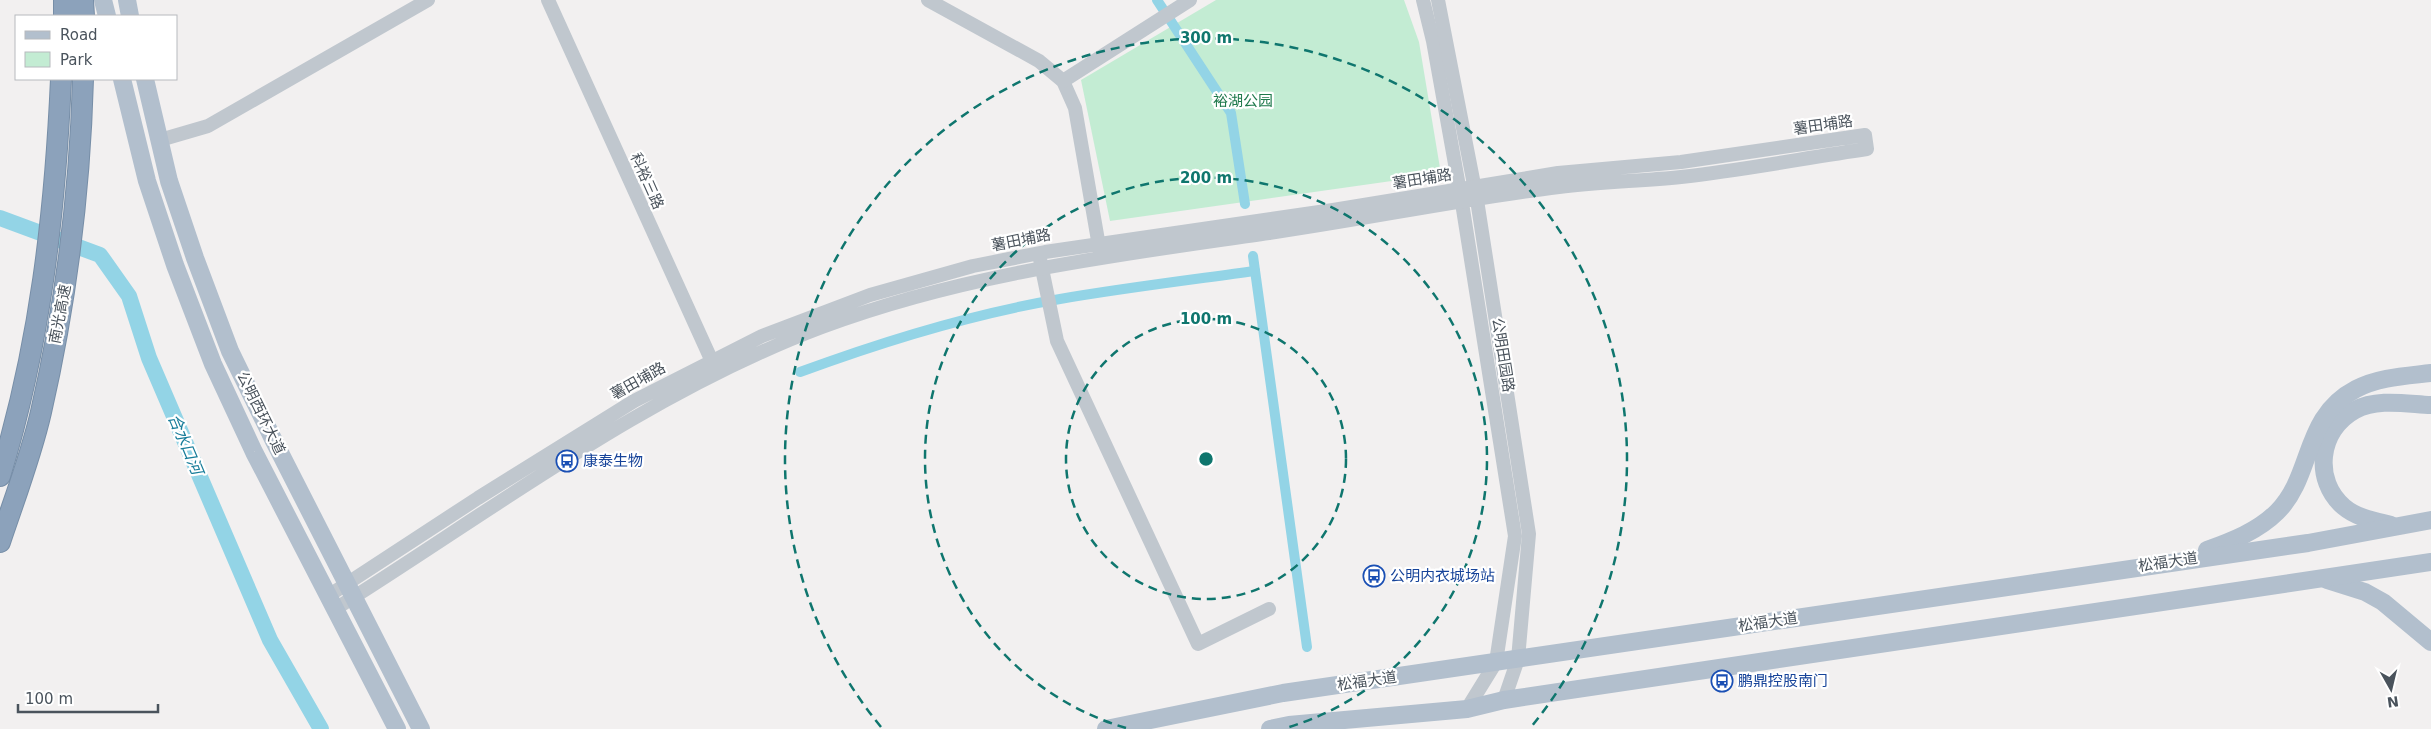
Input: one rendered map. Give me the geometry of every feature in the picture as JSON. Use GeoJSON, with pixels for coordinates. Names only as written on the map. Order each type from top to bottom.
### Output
{"type":"FeatureCollection","features":[{"type":"Feature","properties":{"kind":"highway"},"geometry":{"type":"LineString","coordinates":[[64,0],[64,15]]}},
{"type":"Feature","properties":{"kind":"highway"},"geometry":{"type":"LineString","coordinates":[[83,0],[84,15]]}},
{"type":"Feature","properties":{"kind":"highway","name":"南光高速"},"geometry":{"type":"LineString","coordinates":[[0,476],[16,424],[44,287],[58,154],[61,80]]}},
{"type":"Feature","properties":{"kind":"highway","name":"南光高速"},"geometry":{"type":"LineString","coordinates":[[0,542],[41,414],[67,275],[81,148],[83,80]]}},
{"type":"Feature","properties":{"kind":"main road"},"geometry":{"type":"LineString","coordinates":[[102,0],[107,15]]}},
{"type":"Feature","properties":{"kind":"main road"},"geometry":{"type":"LineString","coordinates":[[126,0],[130,15]]}},
{"type":"Feature","properties":{"kind":"main road","name":"公明西环大道"},"geometry":{"type":"LineString","coordinates":[[122,80],[147,181],[175,265],[213,364],[254,452],[397,729]]}},
{"type":"Feature","properties":{"kind":"main road","name":"公明西环大道"},"geometry":{"type":"LineString","coordinates":[[145,80],[169,181],[230,351],[421,729]]}},
{"type":"Feature","properties":{"kind":"main road"},"geometry":{"type":"LineString","coordinates":[[2173,561],[2239,538],[2278,512],[2298,478],[2319,425],[2340,400],[2356,389],[2374,382],[2431,373]]}},
{"type":"Feature","properties":{"kind":"main road"},"geometry":{"type":"LineString","coordinates":[[2394,526],[2362,517],[2346,508],[2331,494],[2325,478],[2323,463],[2330,436],[2341,421],[2355,410],[2373,404],[2431,393]]}},
{"type":"Feature","properties":{"kind":"main road"},"geometry":{"type":"LineString","coordinates":[[2373,404],[2431,405]]}},
{"type":"Feature","properties":{"kind":"main road","name":"松福大道"},"geometry":{"type":"LineString","coordinates":[[1106,729],[1283,693],[2173,561],[2308,543],[2431,520]]}},
{"type":"Feature","properties":{"kind":"main road"},"geometry":{"type":"LineString","coordinates":[[1270,729],[1289,725],[1467,709],[1504,700],[2431,562]]}},
{"type":"Feature","properties":{"kind":"main road"},"geometry":{"type":"LineString","coordinates":[[2321,579],[2364,592],[2383,602],[2431,642]]}},
{"type":"Feature","properties":{"kind":"street"},"geometry":{"type":"LineString","coordinates":[[160,140],[208,126],[428,0]]}},
{"type":"Feature","properties":{"kind":"street","name":"科裕三路"},"geometry":{"type":"LineString","coordinates":[[548,0],[718,374]]}},
{"type":"Feature","properties":{"kind":"street"},"geometry":{"type":"LineString","coordinates":[[928,0],[1039,61],[1063,81],[1075,108],[1101,258]]}},
{"type":"Feature","properties":{"kind":"street"},"geometry":{"type":"LineString","coordinates":[[1063,81],[1190,0]]}},
{"type":"Feature","properties":{"kind":"street","name":"公明田园路"},"geometry":{"type":"LineString","coordinates":[[1424,0],[1462,203],[1515,536],[1496,662],[1467,709]]}},
{"type":"Feature","properties":{"kind":"street","name":"公明田园路"},"geometry":{"type":"LineString","coordinates":[[1438,0],[1478,200],[1529,534],[1518,659],[1504,700]]}},
{"type":"Feature","properties":{"kind":"street","name":"薯田埔路"},"geometry":{"type":"LineString","coordinates":[[332,603],[478,498],[634,401],[762,336],[817,313],[870,295],[974,266],[1039,253],[1459,189],[1558,172],[1681,162],[1865,135],[1867,149],[1682,177],[1560,187],[1041,267],[977,280],[875,308],[768,349],[641,414],[350,591]]}},
{"type":"Feature","properties":{"kind":"street"},"geometry":{"type":"LineString","coordinates":[[1039,253],[1057,341],[1198,644],[1269,609]]}},
{"type":"Feature","properties":{"kind":"green space","name":"裕湖公园"},"geometry":{"type":"Polygon","coordinates":[[[1216,0],[1404,0],[1419,42],[1441,174],[1110,221],[1081,80],[1216,0]]]}},
{"type":"Feature","properties":{"kind":"waterway"},"geometry":{"type":"LineString","coordinates":[[1157,0],[1231,113],[1245,204]]}},
{"type":"Feature","properties":{"kind":"waterway","name":"合水口河"},"geometry":{"type":"LineString","coordinates":[[0,218],[100,255],[129,296],[149,358],[270,640],[321,729]]}},
{"type":"Feature","properties":{"kind":"waterway"},"geometry":{"type":"LineString","coordinates":[[1253,256],[1307,647]]}},
{"type":"Feature","properties":{"kind":"waterway"},"geometry":{"type":"LineString","coordinates":[[800,372],[928,329],[994,312],[1084,295],[1255,271]]}},
{"type":"Feature","properties":{"kind":"place","name":"康泰生物"},"geometry":{"type":"Point","coordinates":[567,461]}},
{"type":"Feature","properties":{"kind":"place","name":"公明内衣城场站"},"geometry":{"type":"Point","coordinates":[1374,576]}},
{"type":"Feature","properties":{"kind":"place","name":"鹏鼎控股南门"},"geometry":{"type":"Point","coordinates":[1722,681]}}]}
